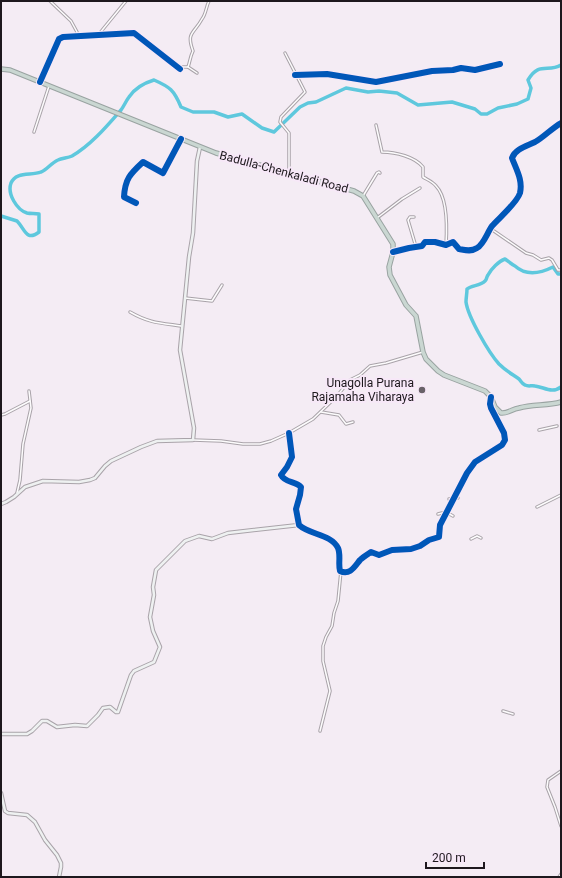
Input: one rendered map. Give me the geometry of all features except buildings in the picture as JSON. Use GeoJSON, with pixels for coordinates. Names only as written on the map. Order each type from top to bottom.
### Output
{"type":"FeatureCollection","features":[{"type":"Feature","properties":{"kind":"highway","name":"Badulla-Chenkaladi Road"},"geometry":{"type":"LineString","coordinates":[[1,68],[10,70],[216,153],[354,191],[363,196],[393,244],[393,252]]}},
{"type":"Feature","properties":{"kind":"highway"},"geometry":{"type":"LineString","coordinates":[[393,252],[389,267],[390,275],[406,305],[416,316],[423,352],[428,361],[444,375],[480,388],[491,398],[500,413],[504,414],[521,407],[547,405],[561,402]]}},
{"type":"Feature","properties":{"kind":"main road"},"geometry":{"type":"LineString","coordinates":[[1,504],[16,495],[25,487],[42,481],[79,482],[95,478],[111,461],[157,441],[193,440],[194,428],[180,350],[188,257],[193,233],[197,161],[200,147]]}},
{"type":"Feature","properties":{"kind":"main road"},"geometry":{"type":"LineString","coordinates":[[1,734],[27,734],[42,721],[47,721],[57,727],[75,725],[87,726],[103,708],[110,707],[118,712],[131,675],[134,671],[154,662],[160,647],[153,631],[150,617],[156,570],[185,541],[199,536],[212,539],[228,533],[299,525]]}},
{"type":"Feature","properties":{"kind":"main road"},"geometry":{"type":"LineString","coordinates":[[1,793],[5,810],[8,813],[27,815],[36,822],[45,840],[57,855],[61,863],[59,877]]}},
{"type":"Feature","properties":{"kind":"street"},"geometry":{"type":"LineString","coordinates":[[50,1],[71,21],[77,32],[77,36]]}},
{"type":"Feature","properties":{"kind":"street"},"geometry":{"type":"LineString","coordinates":[[99,35],[126,1]]}},
{"type":"Feature","properties":{"kind":"street"},"geometry":{"type":"LineString","coordinates":[[188,67],[193,52],[190,42],[191,32],[203,19],[209,1]]}},
{"type":"Feature","properties":{"kind":"street"},"geometry":{"type":"LineString","coordinates":[[40,82],[59,39],[63,37],[134,33],[180,69]]}},
{"type":"Feature","properties":{"kind":"street"},"geometry":{"type":"LineString","coordinates":[[285,53],[304,90],[304,94],[281,118],[280,122],[289,133],[289,173]]}},
{"type":"Feature","properties":{"kind":"street"},"geometry":{"type":"LineString","coordinates":[[296,75],[327,74],[376,82],[432,71],[461,68],[475,70],[500,64]]}},
{"type":"Feature","properties":{"kind":"street"},"geometry":{"type":"LineString","coordinates":[[182,67],[188,67],[197,73]]}},
{"type":"Feature","properties":{"kind":"street"},"geometry":{"type":"LineString","coordinates":[[34,132],[49,86]]}},
{"type":"Feature","properties":{"kind":"street"},"geometry":{"type":"LineString","coordinates":[[393,252],[422,246],[425,242],[435,242],[446,246],[453,242],[458,249],[469,251],[476,249],[481,245],[491,229],[520,193],[520,180],[512,158],[513,154],[517,150],[540,138],[561,123]]}},
{"type":"Feature","properties":{"kind":"street"},"geometry":{"type":"LineString","coordinates":[[376,125],[382,152],[392,152],[420,162],[424,167],[423,178],[438,188],[442,195],[444,210],[447,215],[446,246]]}},
{"type":"Feature","properties":{"kind":"street"},"geometry":{"type":"LineString","coordinates":[[136,203],[124,197],[126,182],[130,176],[143,162],[163,173],[181,139]]}},
{"type":"Feature","properties":{"kind":"street"},"geometry":{"type":"LineString","coordinates":[[363,196],[378,172],[380,173]]}},
{"type":"Feature","properties":{"kind":"street"},"geometry":{"type":"LineString","coordinates":[[376,218],[420,188]]}},
{"type":"Feature","properties":{"kind":"street"},"geometry":{"type":"LineString","coordinates":[[414,217],[410,217],[408,220],[416,247]]}},
{"type":"Feature","properties":{"kind":"street"},"geometry":{"type":"LineString","coordinates":[[491,229],[541,260],[549,258],[558,270],[561,270]]}},
{"type":"Feature","properties":{"kind":"street"},"geometry":{"type":"LineString","coordinates":[[185,298],[212,301],[222,285]]}},
{"type":"Feature","properties":{"kind":"street"},"geometry":{"type":"LineString","coordinates":[[130,312],[142,319],[155,323],[181,326]]}},
{"type":"Feature","properties":{"kind":"street"},"geometry":{"type":"LineString","coordinates":[[193,440],[256,445],[289,433],[313,419],[337,396],[350,380],[370,366],[423,352]]}},
{"type":"Feature","properties":{"kind":"street"},"geometry":{"type":"LineString","coordinates":[[16,495],[20,480],[23,444],[31,408],[29,391]]}},
{"type":"Feature","properties":{"kind":"street"},"geometry":{"type":"LineString","coordinates":[[341,571],[350,572],[361,559],[371,552],[379,555],[392,550],[411,549],[420,546],[429,540],[437,538],[440,535],[438,531],[440,525],[467,473],[475,462],[502,445],[504,440],[504,433],[491,408],[491,398]]}},
{"type":"Feature","properties":{"kind":"street"},"geometry":{"type":"LineString","coordinates":[[1,415],[6,414],[30,401]]}},
{"type":"Feature","properties":{"kind":"street"},"geometry":{"type":"LineString","coordinates":[[321,412],[338,415],[346,424],[353,422]]}},
{"type":"Feature","properties":{"kind":"street"},"geometry":{"type":"LineString","coordinates":[[539,430],[557,426]]}},
{"type":"Feature","properties":{"kind":"street"},"geometry":{"type":"LineString","coordinates":[[289,433],[292,457],[281,475],[286,480],[301,487],[296,509],[299,525],[304,529],[329,540],[336,546],[339,552],[339,564],[341,571],[338,601],[332,626],[323,646],[323,661],[330,691],[320,731]]}},
{"type":"Feature","properties":{"kind":"street"},"geometry":{"type":"LineString","coordinates":[[537,507],[561,495]]}},
{"type":"Feature","properties":{"kind":"street"},"geometry":{"type":"LineString","coordinates":[[449,499],[458,498]]}},
{"type":"Feature","properties":{"kind":"street"},"geometry":{"type":"LineString","coordinates":[[438,514],[446,512],[453,516]]}},
{"type":"Feature","properties":{"kind":"street"},"geometry":{"type":"LineString","coordinates":[[471,539],[476,536],[481,538]]}},
{"type":"Feature","properties":{"kind":"street"},"geometry":{"type":"LineString","coordinates":[[503,711],[513,714]]}},
{"type":"Feature","properties":{"kind":"street"},"geometry":{"type":"LineString","coordinates":[[561,770],[548,780],[547,787],[556,807],[561,826]]}},
{"type":"Feature","properties":{"kind":"waterway"},"geometry":{"type":"LineString","coordinates":[[1,216],[17,221],[28,235],[35,235],[39,232],[39,214],[23,211],[16,205],[12,197],[10,187],[13,179],[20,175],[41,172],[56,161],[70,157],[79,152],[92,141],[121,110],[137,88],[154,80],[171,90],[181,107],[193,112],[214,112],[228,117],[242,114],[262,128],[274,132],[300,107],[308,103],[316,102],[346,88],[368,92],[379,91],[397,93],[418,105],[452,102],[475,109],[481,114],[487,114],[498,108],[517,104],[528,99],[531,88],[528,80],[532,74],[540,69],[552,68],[561,65]]}},
{"type":"Feature","properties":{"kind":"waterway"},"geometry":{"type":"LineString","coordinates":[[561,274],[558,274],[553,267],[534,273],[524,272],[505,259],[493,268],[483,283],[467,289],[466,302],[480,334],[499,364],[526,386],[535,386],[551,390],[561,387]]}},
{"type":"Feature","properties":{"kind":"cycle path"},"geometry":{"type":"LineString","coordinates":[[40,82],[59,39],[63,37],[134,33],[180,69]]}},
{"type":"Feature","properties":{"kind":"cycle path"},"geometry":{"type":"LineString","coordinates":[[295,75],[327,74],[376,82],[432,71],[461,68],[475,70],[500,64]]}},
{"type":"Feature","properties":{"kind":"cycle path"},"geometry":{"type":"LineString","coordinates":[[393,252],[422,246],[425,242],[435,242],[446,245],[453,242],[459,249],[468,250],[475,249],[479,246],[484,241],[492,226],[512,206],[520,193],[520,179],[512,158],[516,152],[535,142],[561,123]]}},
{"type":"Feature","properties":{"kind":"cycle path"},"geometry":{"type":"LineString","coordinates":[[136,203],[124,197],[129,177],[143,162],[163,173],[181,139]]}},
{"type":"Feature","properties":{"kind":"cycle path"},"geometry":{"type":"LineString","coordinates":[[289,433],[292,457],[281,475],[283,478],[301,487],[296,509],[299,525],[335,543],[339,551],[340,571],[347,572],[352,570],[361,559],[371,552],[379,555],[392,550],[411,549],[439,537],[440,525],[467,473],[475,462],[502,445],[505,440],[504,433],[491,408],[491,397]]}},
{"type":"Feature","properties":{"kind":"place","name":"Unagolla Purana Rajamaha Viharaya"},"geometry":{"type":"Point","coordinates":[422,390]}}]}
